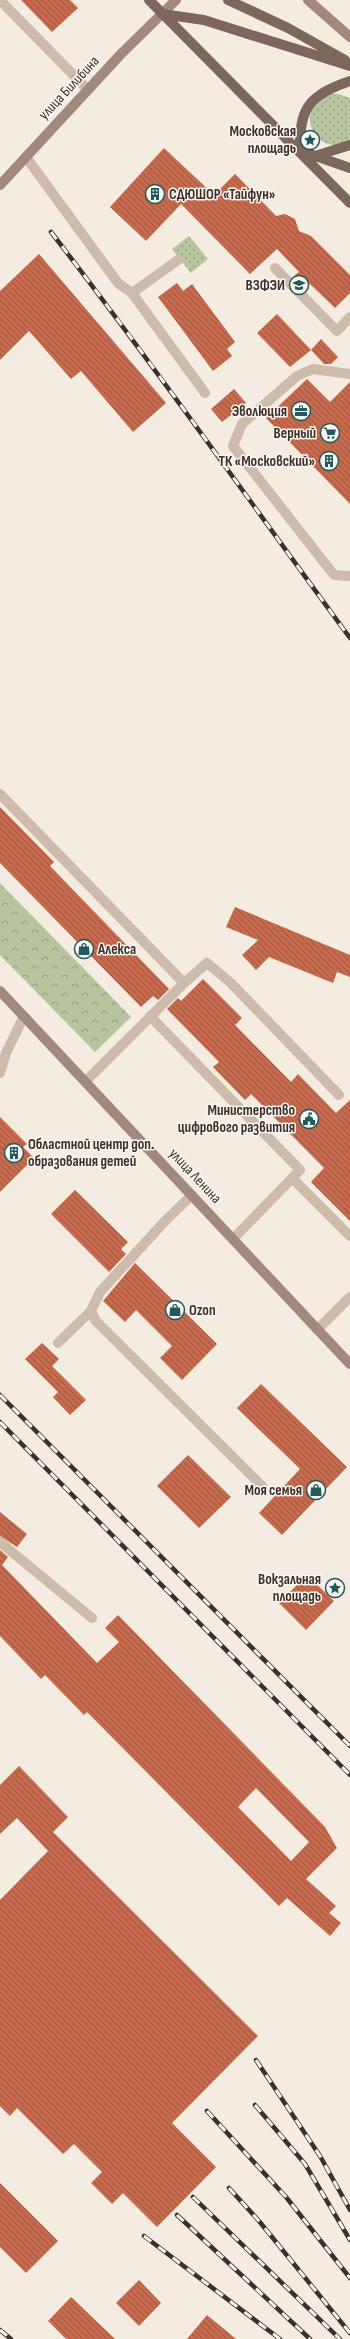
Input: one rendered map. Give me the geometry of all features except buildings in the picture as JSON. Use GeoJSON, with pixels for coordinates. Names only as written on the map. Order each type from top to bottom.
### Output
{"type":"FeatureCollection","features":[{"type":"Feature","properties":{"kind":"main road"},"geometry":{"type":"LineString","coordinates":[[149,0],[300,150],[350,203]]}},
{"type":"Feature","properties":{"kind":"main road"},"geometry":{"type":"LineString","coordinates":[[162,14],[176,0]]}},
{"type":"Feature","properties":{"kind":"main road"},"geometry":{"type":"LineString","coordinates":[[228,0],[288,28],[350,65]]}},
{"type":"Feature","properties":{"kind":"main road"},"geometry":{"type":"LineString","coordinates":[[308,0],[350,37]]}},
{"type":"Feature","properties":{"kind":"main road","name":"улица Билибина"},"geometry":{"type":"LineString","coordinates":[[0,185],[88,90],[162,14]]}},
{"type":"Feature","properties":{"kind":"main road"},"geometry":{"type":"LineString","coordinates":[[162,14],[204,20],[350,65]]}},
{"type":"Feature","properties":{"kind":"main road"},"geometry":{"type":"LineString","coordinates":[[300,150],[301,125],[309,104],[316,96],[325,90],[350,81]]}},
{"type":"Feature","properties":{"kind":"main road"},"geometry":{"type":"LineString","coordinates":[[315,156],[350,145]]}},
{"type":"Feature","properties":{"kind":"main road"},"geometry":{"type":"LineString","coordinates":[[300,150],[350,168]]}},
{"type":"Feature","properties":{"kind":"main road","name":"улица Ленина"},"geometry":{"type":"LineString","coordinates":[[0,991],[350,1364]]}},
{"type":"Feature","properties":{"kind":"lane"},"geometry":{"type":"LineString","coordinates":[[0,0],[88,90]]}},
{"type":"Feature","properties":{"kind":"lane"},"geometry":{"type":"LineString","coordinates":[[26,157],[97,250],[118,283],[132,293],[205,393]]}},
{"type":"Feature","properties":{"kind":"lane"},"geometry":{"type":"LineString","coordinates":[[132,293],[178,260]]}},
{"type":"Feature","properties":{"kind":"lane"},"geometry":{"type":"LineString","coordinates":[[275,268],[337,331],[350,317]]}},
{"type":"Feature","properties":{"kind":"lane"},"geometry":{"type":"LineString","coordinates":[[350,374],[313,369],[297,376],[242,424],[233,446],[334,575],[350,576]]}},
{"type":"Feature","properties":{"kind":"lane"},"geometry":{"type":"LineString","coordinates":[[0,794],[184,983]]}},
{"type":"Feature","properties":{"kind":"lane"},"geometry":{"type":"LineString","coordinates":[[86,1081],[184,983],[208,963],[231,983],[339,1095]]}},
{"type":"Feature","properties":{"kind":"lane"},"geometry":{"type":"LineString","coordinates":[[0,1073],[6,1053],[24,1016]]}},
{"type":"Feature","properties":{"kind":"lane"},"geometry":{"type":"LineString","coordinates":[[150,1016],[297,1165],[300,1170],[293,1179],[233,1239]]}},
{"type":"Feature","properties":{"kind":"lane"},"geometry":{"type":"LineString","coordinates":[[293,1179],[350,1236]]}},
{"type":"Feature","properties":{"kind":"lane"},"geometry":{"type":"LineString","coordinates":[[58,1343],[91,1311],[100,1292],[166,1220],[192,1195]]}},
{"type":"Feature","properties":{"kind":"lane"},"geometry":{"type":"LineString","coordinates":[[317,1330],[350,1297]]}},
{"type":"Feature","properties":{"kind":"lane"},"geometry":{"type":"LineString","coordinates":[[91,1311],[96,1321],[263,1487]]}},
{"type":"Feature","properties":{"kind":"lane"},"geometry":{"type":"LineString","coordinates":[[0,1542],[92,1618]]}},
{"type":"Feature","properties":{"kind":"green space"},"geometry":{"type":"Polygon","coordinates":[[[329,94],[339,94],[350,98],[350,140],[337,145],[328,144],[321,141],[312,130],[310,123],[312,109],[320,99],[329,94]]]}},
{"type":"Feature","properties":{"kind":"green space"},"geometry":{"type":"Polygon","coordinates":[[[189,236],[208,259],[191,273],[172,249],[189,236]]]}},
{"type":"Feature","properties":{"kind":"green space"},"geometry":{"type":"Polygon","coordinates":[[[0,883],[131,1017],[95,1052],[0,955],[0,883]]]}},
{"type":"Feature","properties":{"kind":"railway"},"geometry":{"type":"LineString","coordinates":[[51,232],[165,383],[350,638]]}},
{"type":"Feature","properties":{"kind":"railway"},"geometry":{"type":"LineString","coordinates":[[0,1395],[350,1746]]}},
{"type":"Feature","properties":{"kind":"railway"},"geometry":{"type":"LineString","coordinates":[[0,1422],[350,1775]]}},
{"type":"Feature","properties":{"kind":"railway"},"geometry":{"type":"LineString","coordinates":[[256,2060],[320,2156],[350,2210]]}},
{"type":"Feature","properties":{"kind":"railway"},"geometry":{"type":"LineString","coordinates":[[255,2105],[305,2164],[350,2240]]}},
{"type":"Feature","properties":{"kind":"railway"},"geometry":{"type":"LineString","coordinates":[[207,2111],[286,2197],[350,2278]]}},
{"type":"Feature","properties":{"kind":"railway"},"geometry":{"type":"LineString","coordinates":[[229,2188],[259,2221],[350,2333]]}},
{"type":"Feature","properties":{"kind":"railway"},"geometry":{"type":"LineString","coordinates":[[193,2197],[340,2339]]}},
{"type":"Feature","properties":{"kind":"railway"},"geometry":{"type":"LineString","coordinates":[[177,2215],[310,2339]]}},
{"type":"Feature","properties":{"kind":"railway"},"geometry":{"type":"LineString","coordinates":[[144,2236],[280,2339]]}},
{"type":"Feature","properties":{"kind":"railway"},"geometry":{"type":"LineString","coordinates":[[0,2330],[11,2339]]}},
{"type":"Feature","properties":{"kind":"place","name":"Московская площадь"},"geometry":{"type":"Point","coordinates":[310,140]}},
{"type":"Feature","properties":{"kind":"place","name":"СДЮШОР «Тайфун»"},"geometry":{"type":"Point","coordinates":[155,194]}},
{"type":"Feature","properties":{"kind":"place","name":"ВЗФЭИ"},"geometry":{"type":"Point","coordinates":[299,285]}},
{"type":"Feature","properties":{"kind":"place","name":"Эволюция"},"geometry":{"type":"Point","coordinates":[301,411]}},
{"type":"Feature","properties":{"kind":"place","name":"Верный"},"geometry":{"type":"Point","coordinates":[330,433]}},
{"type":"Feature","properties":{"kind":"place","name":"ТК «Московский»"},"geometry":{"type":"Point","coordinates":[329,461]}},
{"type":"Feature","properties":{"kind":"place","name":"Алекса"},"geometry":{"type":"Point","coordinates":[84,949]}},
{"type":"Feature","properties":{"kind":"place","name":"Министерство цифрового развития"},"geometry":{"type":"Point","coordinates":[309,1119]}},
{"type":"Feature","properties":{"kind":"place","name":"Областной центр доп. образования детей"},"geometry":{"type":"Point","coordinates":[14,1153]}},
{"type":"Feature","properties":{"kind":"place","name":"Ozon"},"geometry":{"type":"Point","coordinates":[175,1310]}},
{"type":"Feature","properties":{"kind":"place","name":"Моя семья"},"geometry":{"type":"Point","coordinates":[316,1490]}},
{"type":"Feature","properties":{"kind":"place","name":"Вокзальная площадь"},"geometry":{"type":"Point","coordinates":[335,1588]}}]}
